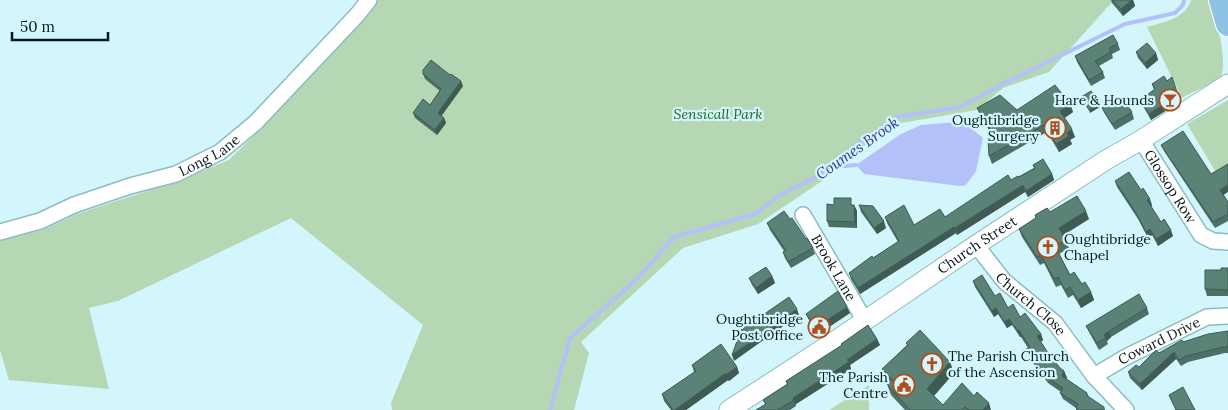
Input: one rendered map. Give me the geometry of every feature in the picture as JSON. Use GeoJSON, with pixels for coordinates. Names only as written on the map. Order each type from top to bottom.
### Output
{"type":"FeatureCollection","features":[{"type":"Feature","properties":{"kind":"main road"},"geometry":{"type":"LineString","coordinates":[[1221,0],[1228,24]]}},
{"type":"Feature","properties":{"kind":"street","name":"Long Lane"},"geometry":{"type":"LineString","coordinates":[[0,232],[40,221],[74,205],[130,186],[176,174],[220,152],[255,123],[369,0]]}},
{"type":"Feature","properties":{"kind":"street","name":"Church Street"},"geometry":{"type":"LineString","coordinates":[[728,410],[1106,160],[1141,140],[1228,84]]}},
{"type":"Feature","properties":{"kind":"street","name":"Glossop Row"},"geometry":{"type":"LineString","coordinates":[[1141,140],[1202,235],[1213,241],[1228,242]]}},
{"type":"Feature","properties":{"kind":"street","name":"Brook Lane"},"geometry":{"type":"LineString","coordinates":[[803,215],[865,321]]}},
{"type":"Feature","properties":{"kind":"street","name":"Church Close"},"geometry":{"type":"LineString","coordinates":[[976,245],[1004,281],[1055,323],[1094,376],[1126,410]]}},
{"type":"Feature","properties":{"kind":"street","name":"Coward Drive"},"geometry":{"type":"LineString","coordinates":[[1094,376],[1126,357],[1207,317],[1228,316]]}},
{"type":"Feature","properties":{"kind":"green space","name":"Sensicall Park"},"geometry":{"type":"Polygon","coordinates":[[[377,0],[1114,0],[1049,72],[1003,88],[977,110],[901,123],[859,149],[822,181],[758,224],[683,248],[581,342],[589,353],[574,410],[392,410],[391,403],[423,325],[291,218],[118,301],[89,308],[109,389],[9,380],[0,350],[0,241],[45,229],[77,214],[178,181],[229,160],[265,124],[377,0]]]}},
{"type":"Feature","properties":{"kind":"green space"},"geometry":{"type":"Polygon","coordinates":[[[1191,0],[1210,0],[1220,39],[1223,70],[1221,77],[1182,98],[1147,27],[1179,16],[1184,12],[1191,0]]]}},
{"type":"Feature","properties":{"kind":"green space"},"geometry":{"type":"Polygon","coordinates":[[[1228,100],[1228,168],[1217,174],[1187,124],[1228,100]]]}},
{"type":"Feature","properties":{"kind":"green space"},"geometry":{"type":"Polygon","coordinates":[[[869,385],[869,410],[829,410],[869,385]]]}},
{"type":"Feature","properties":{"kind":"water"},"geometry":{"type":"Polygon","coordinates":[[[957,122],[971,128],[983,138],[976,171],[966,185],[960,186],[864,174],[856,165],[901,134],[921,125],[957,122]]]}},
{"type":"Feature","properties":{"kind":"building"},"geometry":{"type":"Polygon","coordinates":[[[1112,0],[1132,0],[1121,9],[1112,0]]]}},
{"type":"Feature","properties":{"kind":"building"},"geometry":{"type":"Polygon","coordinates":[[[1113,35],[1118,44],[1109,48],[1111,52],[1095,61],[1103,72],[1089,80],[1075,56],[1113,35]]]}},
{"type":"Feature","properties":{"kind":"building"},"geometry":{"type":"Polygon","coordinates":[[[1147,43],[1156,53],[1145,63],[1136,52],[1147,43]]]}},
{"type":"Feature","properties":{"kind":"building"},"geometry":{"type":"Polygon","coordinates":[[[431,60],[461,81],[438,113],[444,118],[435,130],[413,113],[423,99],[430,105],[441,89],[423,74],[423,70],[431,60]]]}},
{"type":"Feature","properties":{"kind":"building"},"geometry":{"type":"Polygon","coordinates":[[[1164,76],[1167,81],[1172,77],[1178,95],[1149,114],[1140,100],[1155,89],[1152,84],[1164,76]]]}},
{"type":"Feature","properties":{"kind":"building"},"geometry":{"type":"Polygon","coordinates":[[[1055,85],[1070,104],[1060,111],[1072,129],[1067,133],[1069,136],[1056,144],[1044,125],[989,156],[988,140],[994,136],[977,108],[1000,95],[1017,110],[1055,85]]]}},
{"type":"Feature","properties":{"kind":"building"},"geometry":{"type":"Polygon","coordinates":[[[1091,91],[1099,104],[1089,110],[1081,97],[1091,91]]]}},
{"type":"Feature","properties":{"kind":"building"},"geometry":{"type":"Polygon","coordinates":[[[1114,101],[1118,108],[1126,103],[1132,112],[1112,124],[1102,108],[1114,101]]]}},
{"type":"Feature","properties":{"kind":"building"},"geometry":{"type":"Polygon","coordinates":[[[1183,131],[1211,174],[1228,164],[1228,185],[1220,190],[1228,202],[1228,214],[1213,222],[1161,145],[1183,131]]]}},
{"type":"Feature","properties":{"kind":"building"},"geometry":{"type":"Polygon","coordinates":[[[1043,159],[1052,174],[1026,191],[1023,185],[858,288],[849,273],[872,256],[873,258],[899,241],[885,217],[904,205],[914,225],[940,209],[945,217],[1008,175],[1011,180],[1019,177],[1035,168],[1033,165],[1043,159]]]}},
{"type":"Feature","properties":{"kind":"building"},"geometry":{"type":"Polygon","coordinates":[[[1129,172],[1141,190],[1143,188],[1150,199],[1147,200],[1161,222],[1164,219],[1171,230],[1156,239],[1150,229],[1146,232],[1115,181],[1129,172]]]}},
{"type":"Feature","properties":{"kind":"building"},"geometry":{"type":"Polygon","coordinates":[[[1077,196],[1086,211],[1059,228],[1066,240],[1055,246],[1070,275],[1074,272],[1082,284],[1085,282],[1091,292],[1078,300],[1070,287],[1065,290],[1058,277],[1054,279],[1041,255],[1037,257],[1019,229],[1036,218],[1035,215],[1047,208],[1050,212],[1077,196]]]}},
{"type":"Feature","properties":{"kind":"building"},"geometry":{"type":"Polygon","coordinates":[[[834,198],[851,198],[851,205],[854,205],[855,222],[827,221],[827,204],[834,205],[834,198]]]}},
{"type":"Feature","properties":{"kind":"building"},"geometry":{"type":"Polygon","coordinates":[[[859,205],[873,206],[884,221],[874,228],[859,205]]]}},
{"type":"Feature","properties":{"kind":"building"},"geometry":{"type":"Polygon","coordinates":[[[784,211],[790,219],[792,218],[813,248],[788,262],[783,252],[786,250],[767,223],[784,211]]]}},
{"type":"Feature","properties":{"kind":"building"},"geometry":{"type":"Polygon","coordinates":[[[766,267],[772,276],[756,288],[749,278],[766,267]]]}},
{"type":"Feature","properties":{"kind":"building"},"geometry":{"type":"Polygon","coordinates":[[[1221,268],[1228,268],[1228,290],[1205,289],[1205,270],[1221,270],[1221,268]]]}},
{"type":"Feature","properties":{"kind":"building"},"geometry":{"type":"Polygon","coordinates":[[[982,275],[995,296],[1000,293],[1008,308],[1013,304],[1020,317],[1025,313],[1041,334],[1037,336],[1048,353],[1064,371],[1062,376],[1087,393],[1086,395],[1104,407],[1105,410],[1079,410],[1076,408],[1078,404],[1060,393],[1063,388],[1046,377],[1026,349],[1030,347],[1019,330],[1009,319],[1004,322],[996,308],[992,311],[973,281],[982,275]]]}},
{"type":"Feature","properties":{"kind":"building"},"geometry":{"type":"Polygon","coordinates":[[[838,291],[847,307],[815,328],[806,314],[838,291]]]}},
{"type":"Feature","properties":{"kind":"building"},"geometry":{"type":"Polygon","coordinates":[[[1139,294],[1147,308],[1109,331],[1104,335],[1106,338],[1097,343],[1086,326],[1139,294]]]}},
{"type":"Feature","properties":{"kind":"building"},"geometry":{"type":"Polygon","coordinates":[[[789,297],[797,309],[732,355],[741,330],[789,297]]]}},
{"type":"Feature","properties":{"kind":"building"},"geometry":{"type":"Polygon","coordinates":[[[868,325],[877,339],[847,360],[849,362],[777,410],[756,410],[766,404],[763,400],[788,384],[786,381],[842,345],[868,325]]]}},
{"type":"Feature","properties":{"kind":"building"},"geometry":{"type":"Polygon","coordinates":[[[920,330],[950,362],[927,389],[943,405],[962,383],[974,396],[977,392],[989,403],[983,410],[969,410],[965,407],[962,410],[910,410],[887,384],[893,380],[882,369],[908,345],[906,343],[920,330]]]}},
{"type":"Feature","properties":{"kind":"building"},"geometry":{"type":"Polygon","coordinates":[[[1228,331],[1228,347],[1186,356],[1179,360],[1174,352],[1140,384],[1128,372],[1136,365],[1139,367],[1156,350],[1159,353],[1182,340],[1183,342],[1208,334],[1228,331]]]}},
{"type":"Feature","properties":{"kind":"building"},"geometry":{"type":"Polygon","coordinates":[[[721,344],[737,367],[673,410],[662,394],[696,371],[692,365],[721,344]]]}},
{"type":"Feature","properties":{"kind":"building"},"geometry":{"type":"Polygon","coordinates":[[[1183,387],[1195,410],[1176,410],[1169,395],[1183,387]]]}},
{"type":"Feature","properties":{"kind":"waterway","name":"Coumes Brook"},"geometry":{"type":"LineString","coordinates":[[550,410],[570,338],[638,278],[674,237],[755,214],[780,195],[820,175],[855,146],[897,117],[960,107],[1125,24],[1175,13],[1183,5],[1184,0]]}},
{"type":"Feature","properties":{"kind":"waterway"},"geometry":{"type":"LineString","coordinates":[[831,167],[856,165]]}},
{"type":"Feature","properties":{"kind":"place","name":"Hare & Hounds"},"geometry":{"type":"Point","coordinates":[1170,100]}},
{"type":"Feature","properties":{"kind":"place","name":"Oughtibridge Surgery"},"geometry":{"type":"Point","coordinates":[1055,128]}},
{"type":"Feature","properties":{"kind":"place","name":"Oughtibridge Chapel"},"geometry":{"type":"Point","coordinates":[1048,247]}},
{"type":"Feature","properties":{"kind":"place","name":"Oughtibridge Post Office"},"geometry":{"type":"Point","coordinates":[819,327]}},
{"type":"Feature","properties":{"kind":"place","name":"The Parish Church of the Ascension"},"geometry":{"type":"Point","coordinates":[932,364]}},
{"type":"Feature","properties":{"kind":"place","name":"The Parish Centre"},"geometry":{"type":"Point","coordinates":[904,385]}}]}
